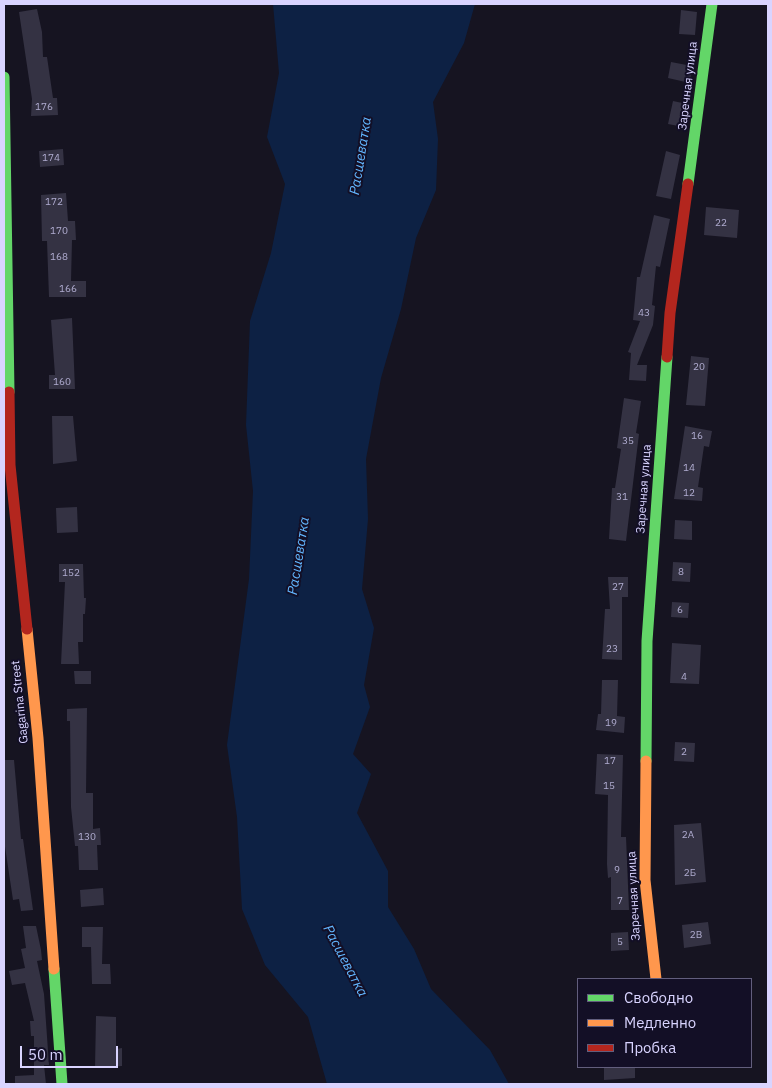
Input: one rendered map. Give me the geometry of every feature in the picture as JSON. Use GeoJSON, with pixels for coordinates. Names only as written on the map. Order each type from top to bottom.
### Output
{"type":"FeatureCollection","features":[{"type":"Feature","properties":{"kind":"street","name":"Заречная улица"},"geometry":{"type":"LineString","coordinates":[[656,978],[645,880],[647,641],[670,313],[712,4]]}},
{"type":"Feature","properties":{"kind":"street","name":"Gagarina Street"},"geometry":{"type":"LineString","coordinates":[[4,76],[10,465],[38,738],[62,1084]]}},
{"type":"Feature","properties":{"kind":"water","name":"Расшеватка"},"geometry":{"type":"Polygon","coordinates":[[[273,4],[475,4],[464,43],[433,102],[438,139],[436,190],[416,238],[401,309],[381,378],[366,459],[368,519],[362,589],[374,628],[364,685],[370,707],[353,754],[371,774],[357,813],[388,871],[388,907],[414,949],[431,989],[490,1050],[509,1084],[327,1084],[308,1017],[265,965],[242,909],[237,817],[227,745],[249,579],[253,491],[246,425],[250,321],[271,253],[285,184],[267,137],[279,73],[273,4]]]}},
{"type":"Feature","properties":{"kind":"building"},"geometry":{"type":"Polygon","coordinates":[[[37,9],[42,32],[43,57],[47,57],[53,98],[57,98],[58,115],[31,116],[32,99],[19,12],[37,9]]]}},
{"type":"Feature","properties":{"kind":"building"},"geometry":{"type":"Polygon","coordinates":[[[681,10],[697,12],[695,35],[679,34],[681,10]]]}},
{"type":"Feature","properties":{"kind":"building"},"geometry":{"type":"Polygon","coordinates":[[[671,62],[692,66],[690,83],[668,78],[671,62]]]}},
{"type":"Feature","properties":{"kind":"building"},"geometry":{"type":"Polygon","coordinates":[[[673,101],[687,104],[684,127],[668,124],[673,101]]]}},
{"type":"Feature","properties":{"kind":"building"},"geometry":{"type":"Polygon","coordinates":[[[63,149],[64,165],[40,167],[39,151],[63,149]]]}},
{"type":"Feature","properties":{"kind":"building"},"geometry":{"type":"Polygon","coordinates":[[[666,151],[680,155],[671,199],[656,196],[666,151]]]}},
{"type":"Feature","properties":{"kind":"building"},"geometry":{"type":"Polygon","coordinates":[[[66,193],[68,221],[75,221],[76,240],[72,240],[71,281],[86,281],[86,297],[49,297],[47,241],[42,241],[41,195],[66,193]]]}},
{"type":"Feature","properties":{"kind":"building"},"geometry":{"type":"Polygon","coordinates":[[[706,207],[739,210],[737,238],[704,235],[706,207]]]}},
{"type":"Feature","properties":{"kind":"building"},"geometry":{"type":"Polygon","coordinates":[[[654,215],[670,219],[660,267],[656,266],[652,305],[655,306],[653,325],[637,365],[647,365],[646,381],[629,380],[631,353],[628,352],[640,321],[633,320],[637,277],[640,277],[654,215]]]}},
{"type":"Feature","properties":{"kind":"building"},"geometry":{"type":"Polygon","coordinates":[[[72,318],[75,389],[49,389],[49,375],[55,375],[51,320],[72,318]]]}},
{"type":"Feature","properties":{"kind":"building"},"geometry":{"type":"Polygon","coordinates":[[[691,356],[709,358],[705,406],[686,405],[691,356]]]}},
{"type":"Feature","properties":{"kind":"building"},"geometry":{"type":"Polygon","coordinates":[[[624,398],[641,401],[636,433],[639,434],[626,541],[609,539],[612,488],[615,488],[621,449],[617,448],[624,398]]]}},
{"type":"Feature","properties":{"kind":"building"},"geometry":{"type":"Polygon","coordinates":[[[52,416],[73,416],[77,461],[53,464],[52,416]]]}},
{"type":"Feature","properties":{"kind":"building"},"geometry":{"type":"Polygon","coordinates":[[[685,426],[712,431],[709,447],[704,446],[698,487],[703,488],[702,501],[674,499],[685,426]]]}},
{"type":"Feature","properties":{"kind":"building"},"geometry":{"type":"Polygon","coordinates":[[[77,507],[78,532],[57,533],[56,508],[77,507]]]}},
{"type":"Feature","properties":{"kind":"building"},"geometry":{"type":"Polygon","coordinates":[[[675,520],[692,521],[692,540],[674,539],[675,520]]]}},
{"type":"Feature","properties":{"kind":"building"},"geometry":{"type":"Polygon","coordinates":[[[673,562],[691,563],[690,582],[672,581],[673,562]]]}},
{"type":"Feature","properties":{"kind":"building"},"geometry":{"type":"Polygon","coordinates":[[[59,564],[83,564],[84,598],[86,598],[85,614],[83,614],[83,642],[78,642],[79,664],[61,664],[65,582],[59,582],[59,564]]]}},
{"type":"Feature","properties":{"kind":"building"},"geometry":{"type":"Polygon","coordinates":[[[608,577],[628,577],[628,597],[622,597],[622,660],[602,659],[605,609],[610,609],[608,577]]]}},
{"type":"Feature","properties":{"kind":"building"},"geometry":{"type":"Polygon","coordinates":[[[672,602],[689,603],[688,618],[671,617],[672,602]]]}},
{"type":"Feature","properties":{"kind":"building"},"geometry":{"type":"Polygon","coordinates":[[[672,643],[701,645],[699,684],[670,683],[672,643]]]}},
{"type":"Feature","properties":{"kind":"building"},"geometry":{"type":"Polygon","coordinates":[[[74,671],[91,671],[91,684],[75,684],[74,671]]]}},
{"type":"Feature","properties":{"kind":"building"},"geometry":{"type":"Polygon","coordinates":[[[602,680],[618,680],[617,716],[625,717],[624,733],[596,730],[598,714],[601,714],[602,680]]]}},
{"type":"Feature","properties":{"kind":"building"},"geometry":{"type":"Polygon","coordinates":[[[87,708],[86,793],[93,793],[93,829],[100,828],[101,845],[97,845],[98,870],[79,870],[78,846],[75,846],[71,807],[70,721],[67,721],[67,709],[87,708]]]}},
{"type":"Feature","properties":{"kind":"building"},"geometry":{"type":"Polygon","coordinates":[[[675,742],[695,743],[694,762],[674,761],[675,742]]]}},
{"type":"Feature","properties":{"kind":"building"},"geometry":{"type":"Polygon","coordinates":[[[597,754],[623,755],[621,837],[626,837],[629,910],[611,910],[611,877],[608,878],[607,864],[608,795],[595,794],[597,754]]]}},
{"type":"Feature","properties":{"kind":"building"},"geometry":{"type":"Polygon","coordinates":[[[4,760],[14,760],[21,839],[23,839],[33,910],[21,911],[19,899],[13,900],[4,840],[4,760]]]}},
{"type":"Feature","properties":{"kind":"building"},"geometry":{"type":"Polygon","coordinates":[[[701,823],[706,882],[675,885],[674,825],[701,823]]]}},
{"type":"Feature","properties":{"kind":"building"},"geometry":{"type":"Polygon","coordinates":[[[103,888],[104,905],[81,907],[80,890],[103,888]]]}},
{"type":"Feature","properties":{"kind":"building"},"geometry":{"type":"Polygon","coordinates":[[[708,922],[711,944],[684,948],[682,925],[708,922]]]}},
{"type":"Feature","properties":{"kind":"building"},"geometry":{"type":"Polygon","coordinates":[[[23,926],[36,926],[41,950],[42,960],[37,961],[44,994],[49,1065],[44,1065],[46,1084],[15,1084],[15,1076],[34,1075],[34,1036],[31,1036],[30,1021],[34,1021],[25,983],[12,985],[9,971],[25,968],[21,949],[26,948],[23,926]]]}},
{"type":"Feature","properties":{"kind":"building"},"geometry":{"type":"Polygon","coordinates":[[[82,927],[103,927],[102,964],[110,964],[111,984],[92,984],[91,947],[82,947],[82,927]]]}},
{"type":"Feature","properties":{"kind":"building"},"geometry":{"type":"Polygon","coordinates":[[[628,932],[629,950],[611,951],[611,933],[628,932]]]}},
{"type":"Feature","properties":{"kind":"building"},"geometry":{"type":"Polygon","coordinates":[[[96,1016],[116,1017],[116,1049],[122,1048],[122,1066],[95,1068],[96,1016]]]}},
{"type":"Feature","properties":{"kind":"building"},"geometry":{"type":"Polygon","coordinates":[[[604,1068],[635,1068],[635,1078],[604,1080],[604,1068]]]}},
{"type":"Feature","properties":{"kind":"traffic: fast"},"geometry":{"type":"LineString","coordinates":[[688,184],[712,4]]}},
{"type":"Feature","properties":{"kind":"traffic: fast"},"geometry":{"type":"LineString","coordinates":[[4,77],[9,392]]}},
{"type":"Feature","properties":{"kind":"traffic: fast"},"geometry":{"type":"LineString","coordinates":[[646,761],[647,641],[667,357]]}},
{"type":"Feature","properties":{"kind":"traffic: fast"},"geometry":{"type":"LineString","coordinates":[[54,969],[62,1084]]}},
{"type":"Feature","properties":{"kind":"traffic: slow"},"geometry":{"type":"LineString","coordinates":[[27,629],[38,738],[54,969]]}},
{"type":"Feature","properties":{"kind":"traffic: slow"},"geometry":{"type":"LineString","coordinates":[[646,761],[645,880],[656,978]]}},
{"type":"Feature","properties":{"kind":"traffic: jam"},"geometry":{"type":"LineString","coordinates":[[667,357],[670,313],[688,184]]}},
{"type":"Feature","properties":{"kind":"traffic: jam"},"geometry":{"type":"LineString","coordinates":[[9,392],[10,465],[27,629]]}}]}
